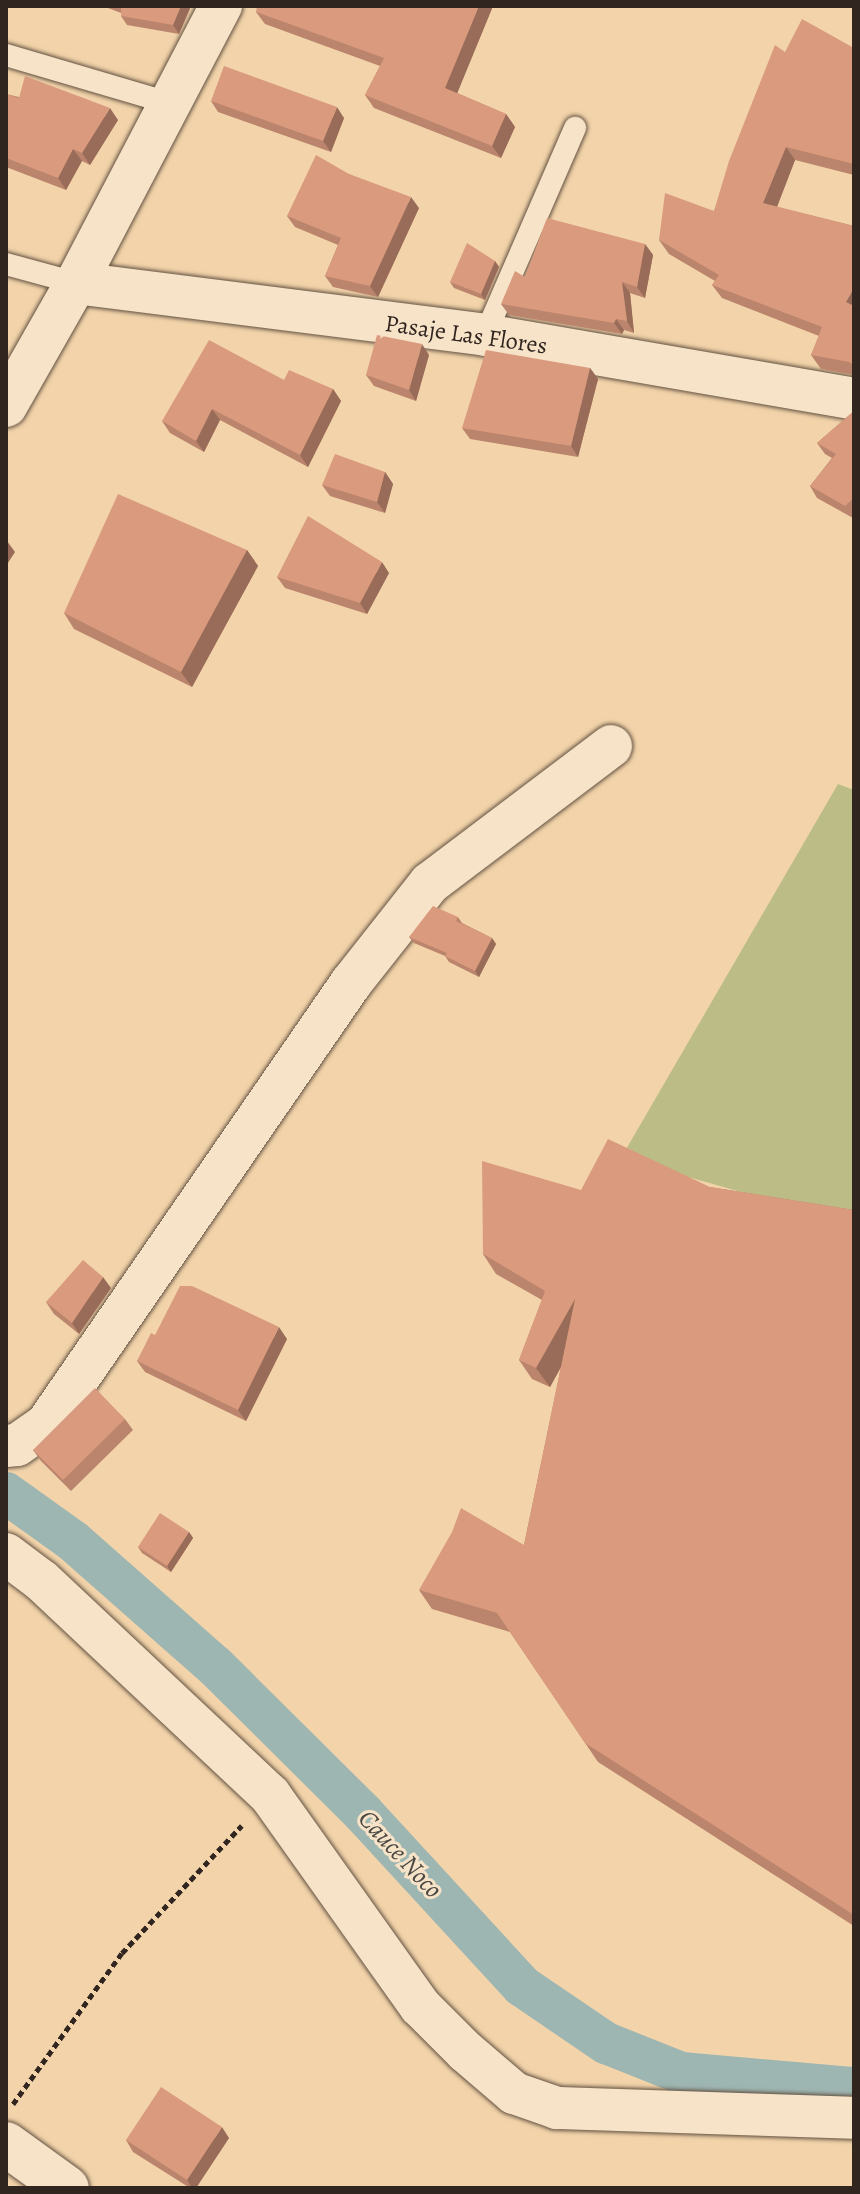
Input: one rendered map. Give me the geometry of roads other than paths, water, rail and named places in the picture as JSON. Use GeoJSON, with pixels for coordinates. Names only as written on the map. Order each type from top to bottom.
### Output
{"type":"FeatureCollection","features":[{"type":"Feature","properties":{"kind":"main road"},"geometry":{"type":"LineString","coordinates":[[6,2144],[67,2188]]}},
{"type":"Feature","properties":{"kind":"street"},"geometry":{"type":"LineString","coordinates":[[6,406],[76,283],[221,6]]}},
{"type":"Feature","properties":{"kind":"street","name":"Pasaje Las Flores"},"geometry":{"type":"LineString","coordinates":[[76,283],[485,335],[854,399]]}},
{"type":"Feature","properties":{"kind":"street"},"geometry":{"type":"LineString","coordinates":[[6,1446],[17,1445],[46,1425],[351,983],[430,883],[611,746]]}},
{"type":"Feature","properties":{"kind":"street"},"geometry":{"type":"LineString","coordinates":[[6,1554],[42,1581],[270,1795],[420,2006],[465,2051],[514,2093],[557,2108],[854,2118]]}},
{"type":"Feature","properties":{"kind":"lane"},"geometry":{"type":"LineString","coordinates":[[6,55],[172,104]]}},
{"type":"Feature","properties":{"kind":"lane"},"geometry":{"type":"LineString","coordinates":[[485,335],[575,128]]}},
{"type":"Feature","properties":{"kind":"lane"},"geometry":{"type":"LineString","coordinates":[[6,264],[76,283]]}},
{"type":"Feature","properties":{"kind":"waterway","name":"Cauce Noco"},"geometry":{"type":"LineString","coordinates":[[6,1493],[73,1541],[215,1666],[363,1813],[522,1986],[606,2043],[681,2073],[854,2088]]}}]}
